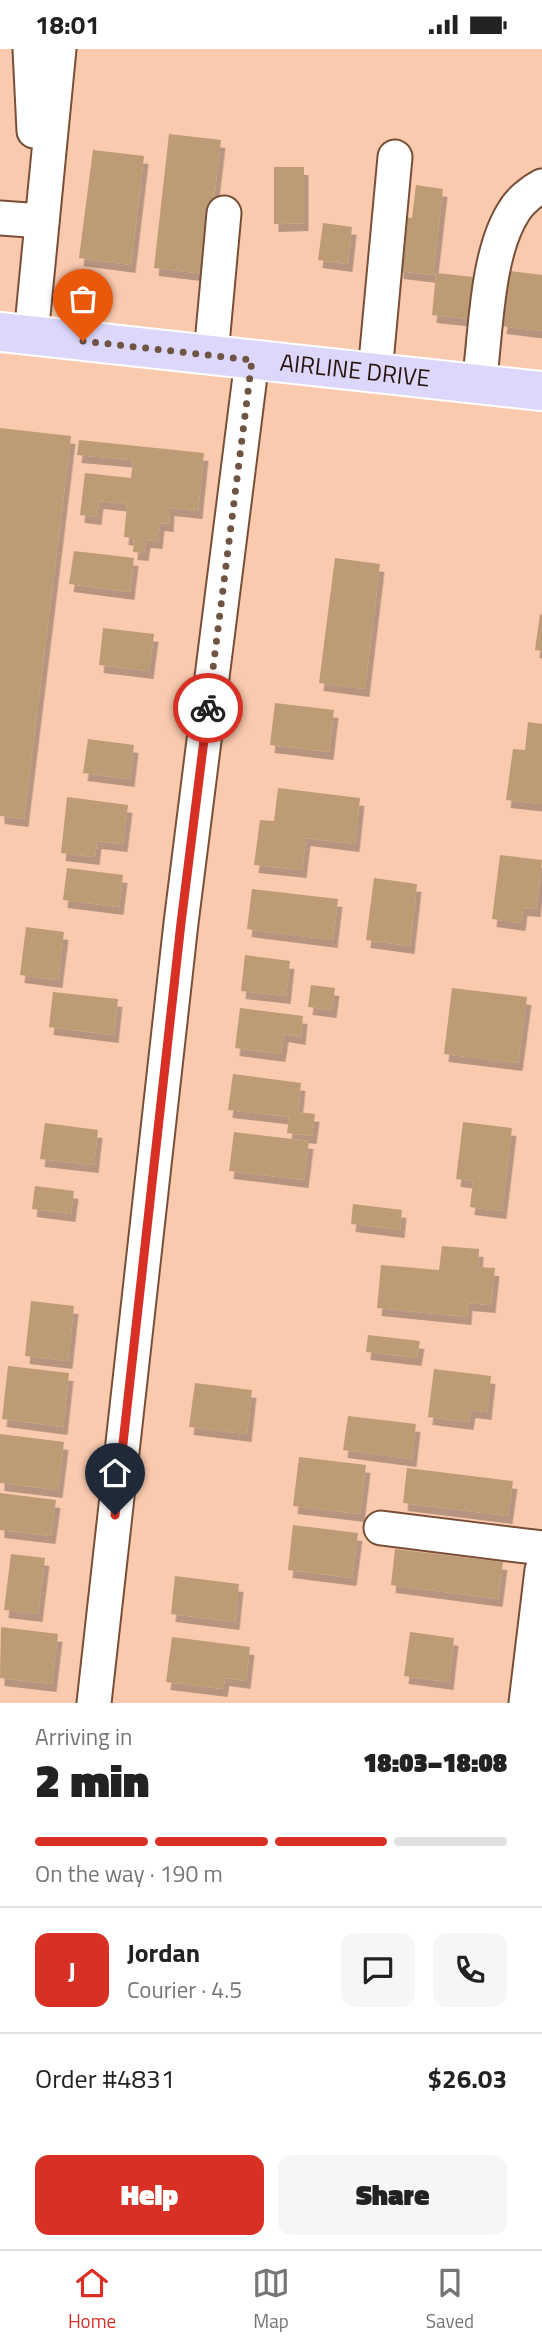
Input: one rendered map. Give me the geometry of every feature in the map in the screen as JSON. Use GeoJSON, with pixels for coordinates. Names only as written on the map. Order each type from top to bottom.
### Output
{"type":"FeatureCollection","features":[{"type":"Feature","properties":{"kind":"main road","name":"AIRLINE DRIVE"},"geometry":{"type":"LineString","coordinates":[[16,334],[542,391]]}},
{"type":"Feature","properties":{"kind":"street"},"geometry":{"type":"LineString","coordinates":[[30,49],[34,131],[47,170]]}},
{"type":"Feature","properties":{"kind":"street"},"geometry":{"type":"LineString","coordinates":[[16,334],[42,221],[59,49]]}},
{"type":"Feature","properties":{"kind":"street"},"geometry":{"type":"LineString","coordinates":[[375,373],[395,157]]}},
{"type":"Feature","properties":{"kind":"street"},"geometry":{"type":"LineString","coordinates":[[479,385],[494,264],[505,227],[515,208],[542,186]]}},
{"type":"Feature","properties":{"kind":"street"},"geometry":{"type":"LineString","coordinates":[[211,355],[224,213]]}},
{"type":"Feature","properties":{"kind":"street"},"geometry":{"type":"LineString","coordinates":[[0,218],[42,221]]}},
{"type":"Feature","properties":{"kind":"street"},"geometry":{"type":"LineString","coordinates":[[94,1703],[181,923],[252,360]]}},
{"type":"Feature","properties":{"kind":"street"},"geometry":{"type":"LineString","coordinates":[[381,1528],[542,1548]]}},
{"type":"Feature","properties":{"kind":"street"},"geometry":{"type":"LineString","coordinates":[[526,1703],[542,1570]]}},
{"type":"Feature","properties":{"kind":"building"},"geometry":{"type":"Polygon","coordinates":[[[169,134],[221,140],[205,274],[154,268],[169,134]]]}},
{"type":"Feature","properties":{"kind":"building"},"geometry":{"type":"Polygon","coordinates":[[[93,150],[144,156],[131,265],[79,258],[93,150]]]}},
{"type":"Feature","properties":{"kind":"building"},"geometry":{"type":"Polygon","coordinates":[[[274,167],[304,167],[304,223],[274,224],[274,167]]]}},
{"type":"Feature","properties":{"kind":"building"},"geometry":{"type":"Polygon","coordinates":[[[416,185],[443,189],[433,275],[399,271],[398,216],[412,218],[416,185]]]}},
{"type":"Feature","properties":{"kind":"building"},"geometry":{"type":"Polygon","coordinates":[[[323,223],[352,227],[348,264],[318,260],[323,223]]]}},
{"type":"Feature","properties":{"kind":"building"},"geometry":{"type":"Polygon","coordinates":[[[510,271],[542,275],[542,331],[502,326],[510,271]]]}},
{"type":"Feature","properties":{"kind":"building"},"geometry":{"type":"Polygon","coordinates":[[[436,273],[484,278],[479,320],[432,315],[436,273]]]}},
{"type":"Feature","properties":{"kind":"building"},"geometry":{"type":"Polygon","coordinates":[[[0,428],[71,436],[24,819],[0,816],[0,428]]]}},
{"type":"Feature","properties":{"kind":"building"},"geometry":{"type":"Polygon","coordinates":[[[79,440],[204,453],[198,511],[170,508],[169,524],[160,523],[158,541],[146,540],[144,553],[133,552],[134,538],[124,537],[127,504],[99,501],[97,517],[80,515],[85,473],[131,478],[133,460],[77,455],[79,440]]]}},
{"type":"Feature","properties":{"kind":"building"},"geometry":{"type":"Polygon","coordinates":[[[74,551],[134,558],[130,592],[69,584],[74,551]]]}},
{"type":"Feature","properties":{"kind":"building"},"geometry":{"type":"Polygon","coordinates":[[[335,558],[380,564],[365,689],[319,683],[335,558]]]}},
{"type":"Feature","properties":{"kind":"building"},"geometry":{"type":"Polygon","coordinates":[[[540,614],[542,615],[542,651],[535,650],[540,614]]]}},
{"type":"Feature","properties":{"kind":"building"},"geometry":{"type":"Polygon","coordinates":[[[103,628],[154,634],[149,671],[99,665],[103,628]]]}},
{"type":"Feature","properties":{"kind":"building"},"geometry":{"type":"Polygon","coordinates":[[[275,703],[334,710],[329,752],[270,745],[275,703]]]}},
{"type":"Feature","properties":{"kind":"building"},"geometry":{"type":"Polygon","coordinates":[[[528,722],[542,724],[542,804],[506,800],[513,749],[525,750],[528,722]]]}},
{"type":"Feature","properties":{"kind":"building"},"geometry":{"type":"Polygon","coordinates":[[[88,739],[134,745],[130,779],[83,773],[88,739]]]}},
{"type":"Feature","properties":{"kind":"building"},"geometry":{"type":"Polygon","coordinates":[[[278,788],[360,798],[355,844],[306,838],[302,870],[254,865],[260,820],[274,821],[278,788]]]}},
{"type":"Feature","properties":{"kind":"building"},"geometry":{"type":"Polygon","coordinates":[[[67,797],[128,805],[123,844],[97,841],[95,857],[61,853],[67,797]]]}},
{"type":"Feature","properties":{"kind":"building"},"geometry":{"type":"Polygon","coordinates":[[[500,855],[542,860],[536,909],[523,908],[521,923],[492,919],[500,855]]]}},
{"type":"Feature","properties":{"kind":"building"},"geometry":{"type":"Polygon","coordinates":[[[67,868],[123,875],[119,907],[63,900],[67,868]]]}},
{"type":"Feature","properties":{"kind":"building"},"geometry":{"type":"Polygon","coordinates":[[[374,878],[417,884],[410,946],[366,940],[374,878]]]}},
{"type":"Feature","properties":{"kind":"building"},"geometry":{"type":"Polygon","coordinates":[[[252,889],[338,899],[333,940],[247,929],[252,889]]]}},
{"type":"Feature","properties":{"kind":"building"},"geometry":{"type":"Polygon","coordinates":[[[26,927],[64,932],[58,980],[20,975],[26,927]]]}},
{"type":"Feature","properties":{"kind":"building"},"geometry":{"type":"Polygon","coordinates":[[[245,955],[290,961],[286,996],[241,991],[245,955]]]}},
{"type":"Feature","properties":{"kind":"building"},"geometry":{"type":"Polygon","coordinates":[[[311,985],[335,988],[332,1010],[308,1007],[311,985]]]}},
{"type":"Feature","properties":{"kind":"building"},"geometry":{"type":"Polygon","coordinates":[[[452,988],[527,997],[518,1063],[444,1054],[452,988]]]}},
{"type":"Feature","properties":{"kind":"building"},"geometry":{"type":"Polygon","coordinates":[[[53,992],[118,999],[114,1035],[49,1027],[53,992]]]}},
{"type":"Feature","properties":{"kind":"building"},"geometry":{"type":"Polygon","coordinates":[[[240,1008],[303,1016],[301,1037],[284,1034],[281,1054],[235,1048],[240,1008]]]}},
{"type":"Feature","properties":{"kind":"building"},"geometry":{"type":"Polygon","coordinates":[[[233,1074],[301,1083],[298,1112],[315,1114],[312,1136],[287,1133],[289,1117],[228,1110],[233,1074]]]}},
{"type":"Feature","properties":{"kind":"building"},"geometry":{"type":"Polygon","coordinates":[[[463,1122],[512,1128],[502,1211],[470,1207],[473,1181],[456,1179],[463,1122]]]}},
{"type":"Feature","properties":{"kind":"building"},"geometry":{"type":"Polygon","coordinates":[[[45,1123],[98,1130],[94,1165],[40,1159],[45,1123]]]}},
{"type":"Feature","properties":{"kind":"building"},"geometry":{"type":"Polygon","coordinates":[[[234,1132],[309,1141],[304,1180],[229,1171],[234,1132]]]}},
{"type":"Feature","properties":{"kind":"building"},"geometry":{"type":"Polygon","coordinates":[[[35,1186],[74,1191],[71,1214],[32,1209],[35,1186]]]}},
{"type":"Feature","properties":{"kind":"building"},"geometry":{"type":"Polygon","coordinates":[[[353,1204],[402,1210],[400,1230],[351,1224],[353,1204]]]}},
{"type":"Feature","properties":{"kind":"building"},"geometry":{"type":"Polygon","coordinates":[[[442,1246],[479,1249],[478,1267],[495,1268],[491,1305],[468,1303],[467,1317],[377,1308],[381,1265],[439,1270],[442,1246]]]}},
{"type":"Feature","properties":{"kind":"building"},"geometry":{"type":"Polygon","coordinates":[[[31,1301],[74,1306],[68,1361],[25,1356],[31,1301]]]}},
{"type":"Feature","properties":{"kind":"building"},"geometry":{"type":"Polygon","coordinates":[[[368,1335],[420,1341],[417,1358],[366,1352],[368,1335]]]}},
{"type":"Feature","properties":{"kind":"building"},"geometry":{"type":"Polygon","coordinates":[[[8,1366],[69,1373],[63,1427],[2,1419],[8,1366]]]}},
{"type":"Feature","properties":{"kind":"building"},"geometry":{"type":"Polygon","coordinates":[[[434,1369],[491,1376],[487,1412],[471,1410],[469,1422],[428,1417],[434,1369]]]}},
{"type":"Feature","properties":{"kind":"building"},"geometry":{"type":"Polygon","coordinates":[[[195,1383],[252,1390],[247,1434],[189,1427],[195,1383]]]}},
{"type":"Feature","properties":{"kind":"building"},"geometry":{"type":"Polygon","coordinates":[[[348,1416],[416,1424],[412,1459],[343,1450],[348,1416]]]}},
{"type":"Feature","properties":{"kind":"building"},"geometry":{"type":"Polygon","coordinates":[[[0,1434],[64,1442],[58,1490],[0,1483],[0,1434]]]}},
{"type":"Feature","properties":{"kind":"building"},"geometry":{"type":"Polygon","coordinates":[[[299,1457],[366,1465],[360,1514],[293,1506],[299,1457]]]}},
{"type":"Feature","properties":{"kind":"building"},"geometry":{"type":"Polygon","coordinates":[[[407,1468],[513,1481],[508,1516],[403,1503],[407,1468]]]}},
{"type":"Feature","properties":{"kind":"building"},"geometry":{"type":"Polygon","coordinates":[[[0,1493],[56,1500],[51,1536],[0,1530],[0,1493]]]}},
{"type":"Feature","properties":{"kind":"building"},"geometry":{"type":"Polygon","coordinates":[[[293,1525],[358,1533],[352,1578],[288,1570],[293,1525]]]}},
{"type":"Feature","properties":{"kind":"building"},"geometry":{"type":"Polygon","coordinates":[[[395,1549],[503,1562],[498,1599],[391,1585],[395,1549]]]}},
{"type":"Feature","properties":{"kind":"building"},"geometry":{"type":"Polygon","coordinates":[[[11,1554],[45,1558],[38,1614],[4,1610],[11,1554]]]}},
{"type":"Feature","properties":{"kind":"building"},"geometry":{"type":"Polygon","coordinates":[[[175,1576],[239,1584],[235,1622],[171,1614],[175,1576]]]}},
{"type":"Feature","properties":{"kind":"building"},"geometry":{"type":"Polygon","coordinates":[[[1,1627],[58,1634],[52,1684],[0,1678],[1,1627]]]}},
{"type":"Feature","properties":{"kind":"building"},"geometry":{"type":"Polygon","coordinates":[[[410,1632],[454,1638],[449,1682],[404,1676],[410,1632]]]}},
{"type":"Feature","properties":{"kind":"building"},"geometry":{"type":"Polygon","coordinates":[[[172,1637],[250,1647],[246,1681],[225,1678],[223,1689],[166,1682],[172,1637]]]}},
{"type":"Feature","properties":{"kind":"way so far"},"geometry":{"type":"LineString","coordinates":[[83,341],[252,360],[208,708]]}},
{"type":"Feature","properties":{"kind":"route"},"geometry":{"type":"LineString","coordinates":[[115,1515],[181,923],[208,708]]}}]}
